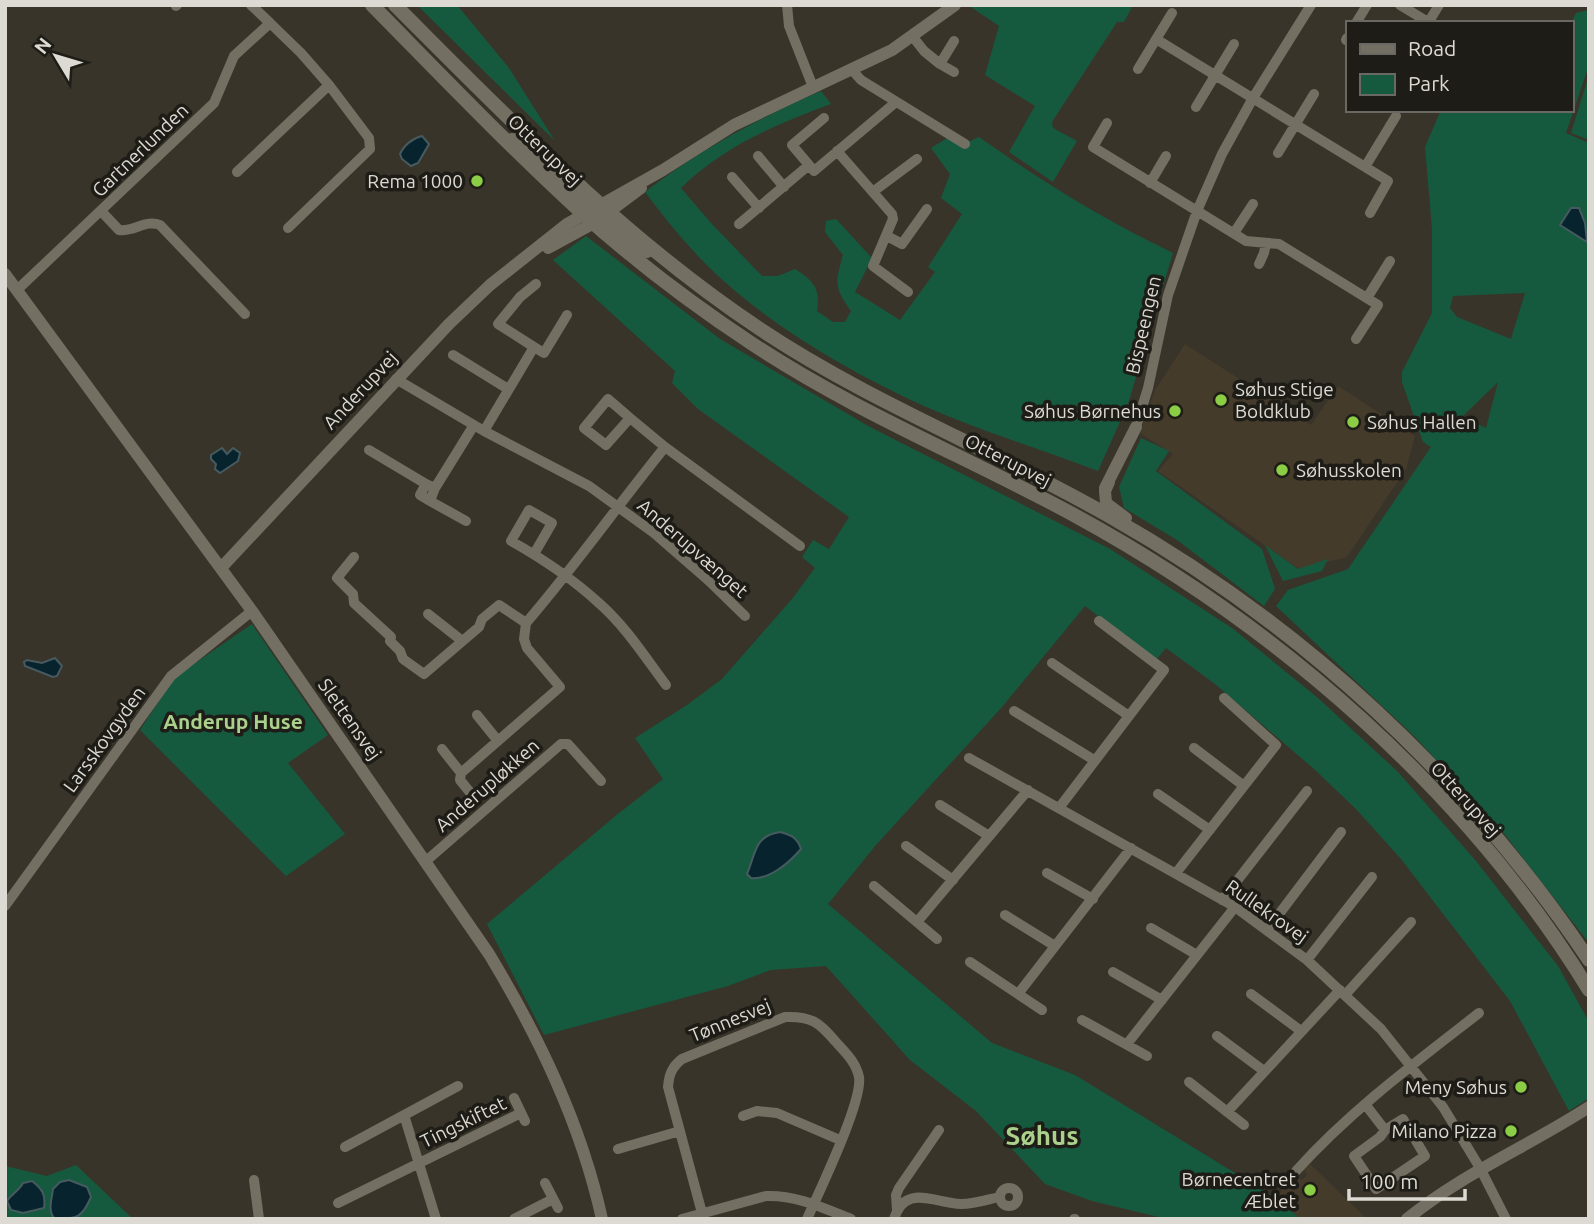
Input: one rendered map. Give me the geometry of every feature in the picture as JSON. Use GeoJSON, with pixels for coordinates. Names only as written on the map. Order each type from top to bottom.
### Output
{"type":"FeatureCollection","features":[{"type":"Feature","properties":{"kind":"main road","name":"Otterupvej"},"geometry":{"type":"LineString","coordinates":[[372,5],[491,124],[596,213],[696,304],[753,344],[868,412],[1086,522],[1150,559],[1267,640],[1370,726],[1450,809],[1511,879],[1587,988]]}},
{"type":"Feature","properties":{"kind":"main road","name":"Otterupvej"},"geometry":{"type":"LineString","coordinates":[[395,5],[530,141],[596,213],[763,331],[875,398],[1094,508],[1157,544],[1277,627],[1381,714],[1436,767],[1523,868],[1589,960]]}},
{"type":"Feature","properties":{"kind":"street"},"geometry":{"type":"LineString","coordinates":[[251,5],[301,53],[369,138],[370,149],[288,229]]}},
{"type":"Feature","properties":{"kind":"street"},"geometry":{"type":"LineString","coordinates":[[787,5],[789,26],[813,87]]}},
{"type":"Feature","properties":{"kind":"street","name":"Anderupvej"},"geometry":{"type":"LineString","coordinates":[[221,568],[396,379],[472,301],[506,272],[734,125],[913,37],[955,5]]}},
{"type":"Feature","properties":{"kind":"street","name":"Bispeengen"},"geometry":{"type":"LineString","coordinates":[[1086,522],[1136,427],[1148,388],[1168,295],[1197,211],[1222,154],[1253,98],[1311,5]]}},
{"type":"Feature","properties":{"kind":"street"},"geometry":{"type":"LineString","coordinates":[[1357,21],[1367,5]]}},
{"type":"Feature","properties":{"kind":"street"},"geometry":{"type":"LineString","coordinates":[[1400,5],[1425,21]]}},
{"type":"Feature","properties":{"kind":"street"},"geometry":{"type":"LineString","coordinates":[[1429,21],[1439,5]]}},
{"type":"Feature","properties":{"kind":"street"},"geometry":{"type":"LineString","coordinates":[[1138,69],[1172,13]]}},
{"type":"Feature","properties":{"kind":"street","name":"Gartnerlunden"},"geometry":{"type":"LineString","coordinates":[[17,290],[214,103],[234,56],[270,23]]}},
{"type":"Feature","properties":{"kind":"street"},"geometry":{"type":"LineString","coordinates":[[913,37],[924,51],[954,72]]}},
{"type":"Feature","properties":{"kind":"street"},"geometry":{"type":"LineString","coordinates":[[1156,39],[1388,181],[1370,213]]}},
{"type":"Feature","properties":{"kind":"street"},"geometry":{"type":"LineString","coordinates":[[940,64],[954,41]]}},
{"type":"Feature","properties":{"kind":"street"},"geometry":{"type":"LineString","coordinates":[[1196,107],[1234,44]]}},
{"type":"Feature","properties":{"kind":"street"},"geometry":{"type":"LineString","coordinates":[[852,69],[861,80],[965,144]]}},
{"type":"Feature","properties":{"kind":"street"},"geometry":{"type":"LineString","coordinates":[[237,172],[329,85]]}},
{"type":"Feature","properties":{"kind":"street"},"geometry":{"type":"LineString","coordinates":[[1278,153],[1314,94]]}},
{"type":"Feature","properties":{"kind":"street"},"geometry":{"type":"LineString","coordinates":[[824,118],[792,145],[814,171],[896,102]]}},
{"type":"Feature","properties":{"kind":"street"},"geometry":{"type":"LineString","coordinates":[[1365,167],[1396,116]]}},
{"type":"Feature","properties":{"kind":"street"},"geometry":{"type":"LineString","coordinates":[[1107,123],[1093,148],[1234,233],[1254,244],[1279,244],[1378,305],[1356,339]]}},
{"type":"Feature","properties":{"kind":"street"},"geometry":{"type":"LineString","coordinates":[[837,151],[892,214],[887,236],[873,266],[908,292]]}},
{"type":"Feature","properties":{"kind":"street"},"geometry":{"type":"LineString","coordinates":[[758,156],[783,187]]}},
{"type":"Feature","properties":{"kind":"street"},"geometry":{"type":"LineString","coordinates":[[1150,183],[1166,156]]}},
{"type":"Feature","properties":{"kind":"street"},"geometry":{"type":"LineString","coordinates":[[874,191],[917,159]]}},
{"type":"Feature","properties":{"kind":"street"},"geometry":{"type":"LineString","coordinates":[[739,224],[809,165]]}},
{"type":"Feature","properties":{"kind":"street"},"geometry":{"type":"LineString","coordinates":[[732,177],[759,208]]}},
{"type":"Feature","properties":{"kind":"street"},"geometry":{"type":"LineString","coordinates":[[1234,233],[1253,204]]}},
{"type":"Feature","properties":{"kind":"street"},"geometry":{"type":"LineString","coordinates":[[887,236],[902,244],[927,209]]}},
{"type":"Feature","properties":{"kind":"street"},"geometry":{"type":"LineString","coordinates":[[101,211],[118,230],[132,230],[150,223],[160,225],[245,314]]}},
{"type":"Feature","properties":{"kind":"street"},"geometry":{"type":"LineString","coordinates":[[1259,264],[1265,253],[1266,243]]}},
{"type":"Feature","properties":{"kind":"street"},"geometry":{"type":"LineString","coordinates":[[1367,298],[1390,261]]}},
{"type":"Feature","properties":{"kind":"street","name":"Slettensvej"},"geometry":{"type":"LineString","coordinates":[[5,274],[252,611],[489,954],[531,1027],[556,1078],[575,1128],[602,1219]]}},
{"type":"Feature","properties":{"kind":"street"},"geometry":{"type":"LineString","coordinates":[[536,284],[520,297],[498,324],[544,353],[566,315]]}},
{"type":"Feature","properties":{"kind":"street"},"geometry":{"type":"LineString","coordinates":[[484,431],[534,347]]}},
{"type":"Feature","properties":{"kind":"street"},"geometry":{"type":"LineString","coordinates":[[453,355],[508,389]]}},
{"type":"Feature","properties":{"kind":"street","name":"Anderupvænget"},"geometry":{"type":"LineString","coordinates":[[396,379],[484,431],[589,486],[654,533],[745,616]]}},
{"type":"Feature","properties":{"kind":"street"},"geometry":{"type":"LineString","coordinates":[[630,418],[606,445],[584,428],[608,400],[630,418],[665,447],[800,546]]}},
{"type":"Feature","properties":{"kind":"street"},"geometry":{"type":"LineString","coordinates":[[466,521],[420,495],[431,486],[474,425]]}},
{"type":"Feature","properties":{"kind":"street","name":"Anderupvænget"},"geometry":{"type":"LineString","coordinates":[[526,623],[567,576],[665,447]]}},
{"type":"Feature","properties":{"kind":"street"},"geometry":{"type":"LineString","coordinates":[[369,450],[431,486]]}},
{"type":"Feature","properties":{"kind":"street"},"geometry":{"type":"LineString","coordinates":[[1108,482],[1105,497],[1109,507],[1166,543],[1202,575]]}},
{"type":"Feature","properties":{"kind":"street"},"geometry":{"type":"LineString","coordinates":[[534,554],[552,523],[529,510],[511,541],[567,576],[601,605],[632,639],[666,685]]}},
{"type":"Feature","properties":{"kind":"street"},"geometry":{"type":"LineString","coordinates":[[354,557],[337,578],[353,594],[354,603],[390,637],[390,642],[400,651],[403,659],[424,674],[479,627],[482,619],[499,605],[526,623],[524,639],[527,648],[560,687],[461,773],[460,780],[473,796]]}},
{"type":"Feature","properties":{"kind":"street","name":"Larsskovgyden"},"geometry":{"type":"LineString","coordinates":[[5,906],[171,676],[252,611]]}},
{"type":"Feature","properties":{"kind":"street"},"geometry":{"type":"LineString","coordinates":[[428,614],[461,640]]}},
{"type":"Feature","properties":{"kind":"street"},"geometry":{"type":"LineString","coordinates":[[1059,808],[1164,670],[1099,621]]}},
{"type":"Feature","properties":{"kind":"street"},"geometry":{"type":"LineString","coordinates":[[1052,663],[1129,716]]}},
{"type":"Feature","properties":{"kind":"street"},"geometry":{"type":"LineString","coordinates":[[1176,873],[1276,745],[1224,698]]}},
{"type":"Feature","properties":{"kind":"street"},"geometry":{"type":"LineString","coordinates":[[1014,710],[1094,761]]}},
{"type":"Feature","properties":{"kind":"street"},"geometry":{"type":"LineString","coordinates":[[477,715],[498,741]]}},
{"type":"Feature","properties":{"kind":"street","name":"Anderupløkken"},"geometry":{"type":"LineString","coordinates":[[426,861],[561,744],[568,744],[601,781]]}},
{"type":"Feature","properties":{"kind":"street"},"geometry":{"type":"LineString","coordinates":[[1194,748],[1244,786]]}},
{"type":"Feature","properties":{"kind":"street"},"geometry":{"type":"LineString","coordinates":[[442,749],[461,773]]}},
{"type":"Feature","properties":{"kind":"street","name":"Rullekrovej"},"geometry":{"type":"LineString","coordinates":[[969,758],[1235,907],[1307,960],[1381,1029],[1412,1066],[1443,1107],[1480,1168],[1506,1219]]}},
{"type":"Feature","properties":{"kind":"street"},"geometry":{"type":"LineString","coordinates":[[917,922],[1028,790]]}},
{"type":"Feature","properties":{"kind":"street"},"geometry":{"type":"LineString","coordinates":[[1222,900],[1307,791]]}},
{"type":"Feature","properties":{"kind":"street"},"geometry":{"type":"LineString","coordinates":[[1158,794],[1210,830]]}},
{"type":"Feature","properties":{"kind":"street"},"geometry":{"type":"LineString","coordinates":[[940,805],[989,836]]}},
{"type":"Feature","properties":{"kind":"street"},"geometry":{"type":"LineString","coordinates":[[1266,930],[1341,832]]}},
{"type":"Feature","properties":{"kind":"street"},"geometry":{"type":"LineString","coordinates":[[906,846],[953,880]]}},
{"type":"Feature","properties":{"kind":"street"},"geometry":{"type":"LineString","coordinates":[[1018,994],[1131,848]]}},
{"type":"Feature","properties":{"kind":"street"},"geometry":{"type":"LineString","coordinates":[[1046,873],[1093,899]]}},
{"type":"Feature","properties":{"kind":"street"},"geometry":{"type":"LineString","coordinates":[[1307,960],[1372,877]]}},
{"type":"Feature","properties":{"kind":"street"},"geometry":{"type":"LineString","coordinates":[[874,886],[937,939]]}},
{"type":"Feature","properties":{"kind":"street"},"geometry":{"type":"LineString","coordinates":[[1128,1044],[1235,907]]}},
{"type":"Feature","properties":{"kind":"street"},"geometry":{"type":"LineString","coordinates":[[1005,915],[1055,946]]}},
{"type":"Feature","properties":{"kind":"street"},"geometry":{"type":"LineString","coordinates":[[1227,1112],[1301,1031],[1343,993],[1411,922]]}},
{"type":"Feature","properties":{"kind":"street"},"geometry":{"type":"LineString","coordinates":[[1151,928],[1197,955]]}},
{"type":"Feature","properties":{"kind":"street"},"geometry":{"type":"LineString","coordinates":[[970,962],[1042,1010]]}},
{"type":"Feature","properties":{"kind":"street"},"geometry":{"type":"LineString","coordinates":[[1113,972],[1162,1000]]}},
{"type":"Feature","properties":{"kind":"street"},"geometry":{"type":"LineString","coordinates":[[1251,994],[1301,1031]]}},
{"type":"Feature","properties":{"kind":"street"},"geometry":{"type":"LineString","coordinates":[[1296,1171],[1365,1104],[1479,1013]]}},
{"type":"Feature","properties":{"kind":"street","name":"Tønnesvej"},"geometry":{"type":"LineString","coordinates":[[702,1213],[668,1087],[669,1076],[674,1066],[682,1059],[785,1017],[800,1016],[823,1027],[853,1062],[858,1073],[859,1093],[807,1219]]}},
{"type":"Feature","properties":{"kind":"street"},"geometry":{"type":"LineString","coordinates":[[1082,1020],[1147,1056]]}},
{"type":"Feature","properties":{"kind":"street"},"geometry":{"type":"LineString","coordinates":[[1217,1036],[1264,1072]]}},
{"type":"Feature","properties":{"kind":"street"},"geometry":{"type":"LineString","coordinates":[[1189,1082],[1244,1125]]}},
{"type":"Feature","properties":{"kind":"street","name":"Tingskiftet"},"geometry":{"type":"LineString","coordinates":[[345,1147],[457,1086]]}},
{"type":"Feature","properties":{"kind":"street","name":"Tingskiftet"},"geometry":{"type":"LineString","coordinates":[[338,1203],[419,1163],[523,1117],[514,1098]]}},
{"type":"Feature","properties":{"kind":"street"},"geometry":{"type":"LineString","coordinates":[[1365,1104],[1385,1130]]}},
{"type":"Feature","properties":{"kind":"street"},"geometry":{"type":"LineString","coordinates":[[1407,1219],[1480,1168],[1589,1109]]}},
{"type":"Feature","properties":{"kind":"street"},"geometry":{"type":"LineString","coordinates":[[743,1116],[757,1111],[777,1113],[840,1140]]}},
{"type":"Feature","properties":{"kind":"street","name":"Tingskiftet"},"geometry":{"type":"LineString","coordinates":[[404,1115],[436,1219]]}},
{"type":"Feature","properties":{"kind":"street"},"geometry":{"type":"LineString","coordinates":[[1403,1119],[1426,1156],[1376,1189],[1354,1156],[1380,1137],[1385,1130],[1403,1119]]}},
{"type":"Feature","properties":{"kind":"street"},"geometry":{"type":"LineString","coordinates":[[895,1214],[899,1188],[939,1130]]}},
{"type":"Feature","properties":{"kind":"street"},"geometry":{"type":"LineString","coordinates":[[618,1149],[680,1131]]}},
{"type":"Feature","properties":{"kind":"street"},"geometry":{"type":"LineString","coordinates":[[254,1180],[260,1219]]}},
{"type":"Feature","properties":{"kind":"street"},"geometry":{"type":"LineString","coordinates":[[514,1219],[556,1204],[545,1183]]}},
{"type":"Feature","properties":{"kind":"street"},"geometry":{"type":"LineString","coordinates":[[682,1219],[766,1196],[794,1198],[851,1219]]}},
{"type":"Feature","properties":{"kind":"street"},"geometry":{"type":"LineString","coordinates":[[895,1214],[907,1199],[916,1197],[956,1203],[999,1197]]}},
{"type":"Feature","properties":{"kind":"shaded area","name":"Søhusskolen"},"geometry":{"type":"Polygon","coordinates":[[[1185,344],[1311,425],[1338,386],[1415,436],[1406,469],[1347,557],[1299,569],[1158,471],[1173,454],[1140,433],[1155,390],[1185,344]]]}},
{"type":"Feature","properties":{"kind":"shaded area","name":"Børnecentret Æblet"},"geometry":{"type":"Polygon","coordinates":[[[1310,1164],[1367,1219],[1301,1219],[1275,1198],[1295,1175],[1302,1180],[1307,1175],[1304,1170],[1310,1164]]]}},
{"type":"Feature","properties":{"kind":"green space"},"geometry":{"type":"Polygon","coordinates":[[[417,5],[457,5],[509,68],[555,141],[417,5]]]}},
{"type":"Feature","properties":{"kind":"green space"},"geometry":{"type":"Polygon","coordinates":[[[968,5],[1133,5],[1124,22],[1117,22],[1052,122],[1053,128],[1077,141],[1053,182],[1009,152],[1035,106],[985,75],[999,26],[968,5]]]}},
{"type":"Feature","properties":{"kind":"green space"},"geometry":{"type":"Polygon","coordinates":[[[1589,10],[1589,65],[1566,133],[1589,143],[1589,943],[1499,827],[1414,736],[1276,606],[1288,590],[1348,569],[1431,447],[1423,442],[1402,382],[1402,372],[1432,313],[1432,229],[1425,147],[1440,112],[1573,112],[1572,21],[1576,13],[1589,10]],[[1525,293],[1453,296],[1450,308],[1457,317],[1511,339],[1525,293]],[[1498,382],[1463,416],[1486,428],[1498,382]]]}},
{"type":"Feature","properties":{"kind":"green space"},"geometry":{"type":"Polygon","coordinates":[[[1589,75],[1589,140],[1571,133],[1589,75]]]}},
{"type":"Feature","properties":{"kind":"green space"},"geometry":{"type":"Polygon","coordinates":[[[821,91],[831,104],[751,138],[714,160],[681,188],[762,276],[778,276],[795,269],[807,277],[817,291],[817,311],[833,322],[845,322],[851,311],[841,296],[838,284],[843,255],[825,232],[826,221],[836,219],[872,258],[855,292],[900,320],[935,272],[928,267],[962,214],[941,198],[950,174],[931,148],[954,134],[968,142],[979,137],[1073,199],[1173,253],[1128,404],[1098,471],[924,406],[820,352],[748,302],[715,273],[683,240],[645,192],[730,136],[821,91]]]}},
{"type":"Feature","properties":{"kind":"green space"},"geometry":{"type":"Polygon","coordinates":[[[586,236],[720,339],[870,427],[1110,549],[1232,628],[1318,698],[1398,772],[1476,861],[1558,966],[1589,1022],[1589,1098],[1569,1111],[1510,1001],[1401,859],[1356,809],[1215,684],[1166,648],[1156,660],[1085,606],[1002,707],[876,845],[828,904],[992,1043],[1075,1075],[1271,1195],[1301,1219],[1167,1219],[1092,1201],[1045,1184],[976,1111],[910,1060],[826,966],[771,970],[728,986],[544,1035],[487,924],[663,779],[635,738],[722,679],[792,599],[815,568],[802,557],[813,540],[829,549],[849,517],[698,409],[672,383],[675,371],[553,260],[586,236]]]}},
{"type":"Feature","properties":{"kind":"green space"},"geometry":{"type":"Polygon","coordinates":[[[1141,438],[1169,451],[1156,471],[1262,549],[1275,589],[1264,606],[1177,540],[1124,508],[1119,487],[1141,438]]]}},
{"type":"Feature","properties":{"kind":"green space"},"geometry":{"type":"Polygon","coordinates":[[[1265,545],[1298,569],[1328,559],[1322,571],[1283,581],[1265,545]]]}},
{"type":"Feature","properties":{"kind":"green space"},"geometry":{"type":"Polygon","coordinates":[[[252,624],[328,735],[288,763],[345,834],[286,876],[140,730],[175,677],[252,624]]]}},
{"type":"Feature","properties":{"kind":"green space"},"geometry":{"type":"Polygon","coordinates":[[[76,1165],[133,1219],[5,1219],[5,1166],[47,1176],[76,1165]]]}},
{"type":"Feature","properties":{"kind":"water"},"geometry":{"type":"Polygon","coordinates":[[[422,136],[429,144],[418,163],[411,166],[400,154],[409,142],[422,136]]]}},
{"type":"Feature","properties":{"kind":"water"},"geometry":{"type":"Polygon","coordinates":[[[1571,208],[1579,208],[1585,223],[1587,242],[1560,225],[1571,208]]]}},
{"type":"Feature","properties":{"kind":"water"},"geometry":{"type":"Polygon","coordinates":[[[222,448],[227,454],[233,448],[240,453],[238,461],[220,473],[215,469],[216,464],[211,455],[222,448]]]}},
{"type":"Feature","properties":{"kind":"water"},"geometry":{"type":"Polygon","coordinates":[[[55,658],[62,666],[57,676],[53,677],[25,666],[24,662],[27,660],[42,663],[55,658]]]}},
{"type":"Feature","properties":{"kind":"water"},"geometry":{"type":"Polygon","coordinates":[[[780,832],[793,837],[801,849],[785,865],[772,873],[751,878],[747,874],[757,847],[765,837],[780,832]]]}},
{"type":"Feature","properties":{"kind":"water"},"geometry":{"type":"Polygon","coordinates":[[[69,1180],[87,1187],[91,1197],[78,1216],[55,1219],[51,1209],[53,1189],[60,1182],[69,1180]]]}},
{"type":"Feature","properties":{"kind":"water"},"geometry":{"type":"Polygon","coordinates":[[[32,1181],[42,1192],[44,1208],[23,1213],[11,1210],[7,1201],[9,1198],[23,1183],[32,1181]]]}},
{"type":"Feature","properties":{"kind":"place","name":"Rema 1000"},"geometry":{"type":"Point","coordinates":[477,181]}},
{"type":"Feature","properties":{"kind":"place","name":"Søhus Stige Boldklub"},"geometry":{"type":"Point","coordinates":[1221,400]}},
{"type":"Feature","properties":{"kind":"place","name":"Søhus Børnehus"},"geometry":{"type":"Point","coordinates":[1175,411]}},
{"type":"Feature","properties":{"kind":"place","name":"Søhus Hallen"},"geometry":{"type":"Point","coordinates":[1353,422]}},
{"type":"Feature","properties":{"kind":"place","name":"Søhusskolen"},"geometry":{"type":"Point","coordinates":[1282,470]}},
{"type":"Feature","properties":{"kind":"place","name":"Meny Søhus"},"geometry":{"type":"Point","coordinates":[1521,1087]}},
{"type":"Feature","properties":{"kind":"place","name":"Milano Pizza"},"geometry":{"type":"Point","coordinates":[1511,1131]}},
{"type":"Feature","properties":{"kind":"place","name":"Børnecentret Æblet"},"geometry":{"type":"Point","coordinates":[1310,1190]}},
{"type":"Feature","properties":{"kind":"district","name":"Anderup Huse"},"geometry":{"type":"Point","coordinates":[233,721]}},
{"type":"Feature","properties":{"kind":"district","name":"Søhus"},"geometry":{"type":"Point","coordinates":[1042,1135]}}]}
